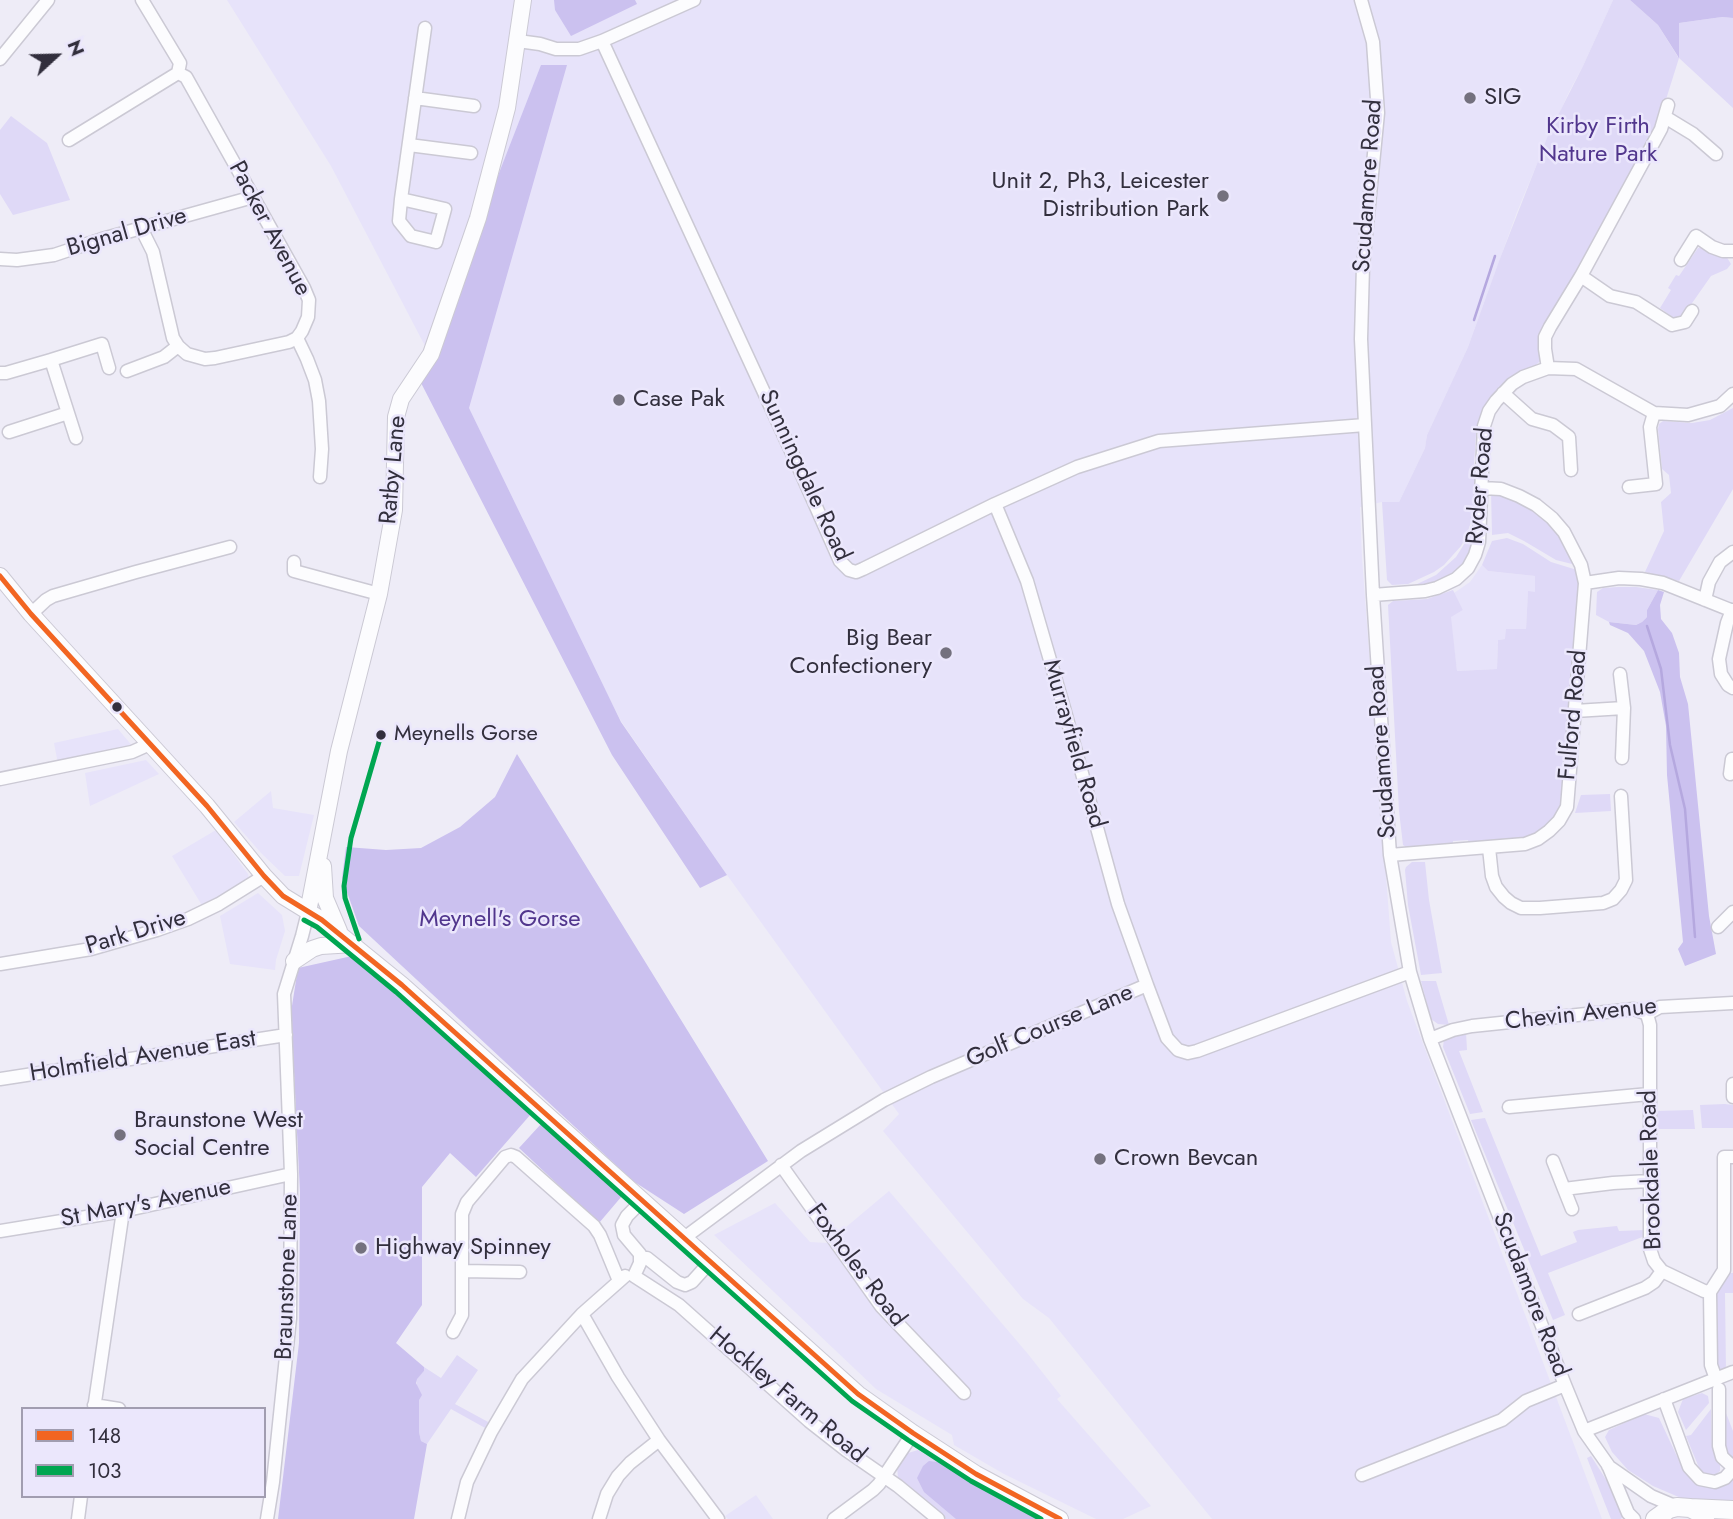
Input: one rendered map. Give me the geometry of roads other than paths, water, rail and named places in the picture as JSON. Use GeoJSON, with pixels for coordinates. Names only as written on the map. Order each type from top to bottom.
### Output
{"type":"FeatureCollection","features":[{"type":"Feature","properties":{"kind":"highway"},"geometry":{"type":"LineString","coordinates":[[1684,1508],[1698,1512],[1705,1519]]}},
{"type":"Feature","properties":{"kind":"highway"},"geometry":{"type":"LineString","coordinates":[[1655,1519],[1669,1509],[1733,1510]]}},
{"type":"Feature","properties":{"kind":"main road","name":"Ratby Lane"},"geometry":{"type":"LineString","coordinates":[[308,912],[339,751],[379,594],[394,510],[396,417],[401,399],[431,355],[478,218],[507,108],[523,0]]}},
{"type":"Feature","properties":{"kind":"main road"},"geometry":{"type":"LineString","coordinates":[[0,576],[31,614],[207,806],[283,896],[322,920],[402,985],[858,1394],[976,1474],[1060,1519]]}},
{"type":"Feature","properties":{"kind":"main road"},"geometry":{"type":"LineString","coordinates":[[322,835],[325,898],[340,934]]}},
{"type":"Feature","properties":{"kind":"main road"},"geometry":{"type":"LineString","coordinates":[[294,961],[312,948],[354,944]]}},
{"type":"Feature","properties":{"kind":"street"},"geometry":{"type":"LineString","coordinates":[[0,59],[48,0]]}},
{"type":"Feature","properties":{"kind":"street","name":"Packer Avenue"},"geometry":{"type":"LineString","coordinates":[[142,0],[180,63],[178,73],[186,77],[304,288],[309,300],[308,317],[296,338]]}},
{"type":"Feature","properties":{"kind":"street"},"geometry":{"type":"LineString","coordinates":[[518,41],[556,49],[579,49],[694,0]]}},
{"type":"Feature","properties":{"kind":"street","name":"Scudamore Road"},"geometry":{"type":"LineString","coordinates":[[1361,0],[1373,42],[1378,113],[1363,266],[1360,339],[1390,855],[1410,972],[1430,1039],[1565,1385],[1584,1431],[1608,1465],[1628,1513],[1634,1519]]}},
{"type":"Feature","properties":{"kind":"street"},"geometry":{"type":"LineString","coordinates":[[401,199],[425,28]]}},
{"type":"Feature","properties":{"kind":"street","name":"Sunningdale Road"},"geometry":{"type":"LineString","coordinates":[[602,41],[844,567],[849,570],[856,572],[863,569],[1077,467],[1159,441],[1365,425]]}},
{"type":"Feature","properties":{"kind":"street"},"geometry":{"type":"LineString","coordinates":[[69,140],[178,73]]}},
{"type":"Feature","properties":{"kind":"street"},"geometry":{"type":"LineString","coordinates":[[415,98],[474,106]]}},
{"type":"Feature","properties":{"kind":"street"},"geometry":{"type":"LineString","coordinates":[[1716,154],[1667,111],[1661,129],[1581,276],[1549,327],[1545,337],[1545,349],[1548,368],[1576,369],[1654,413],[1688,415],[1720,406],[1733,394]]}},
{"type":"Feature","properties":{"kind":"street"},"geometry":{"type":"LineString","coordinates":[[409,145],[471,153]]}},
{"type":"Feature","properties":{"kind":"street","name":"Bignal Drive"},"geometry":{"type":"LineString","coordinates":[[0,259],[18,260],[54,255],[253,197]]}},
{"type":"Feature","properties":{"kind":"street"},"geometry":{"type":"LineString","coordinates":[[1681,260],[1702,224]]}},
{"type":"Feature","properties":{"kind":"street"},"geometry":{"type":"LineString","coordinates":[[141,228],[153,253],[173,338],[187,354],[205,359],[289,342],[296,338],[315,380],[319,401],[322,449],[320,477]]}},
{"type":"Feature","properties":{"kind":"street"},"geometry":{"type":"LineString","coordinates":[[1696,236],[1712,247],[1733,251]]}},
{"type":"Feature","properties":{"kind":"street"},"geometry":{"type":"LineString","coordinates":[[1581,276],[1610,296],[1636,302],[1672,326],[1685,322],[1692,311]]}},
{"type":"Feature","properties":{"kind":"street"},"geometry":{"type":"LineString","coordinates":[[0,373],[102,344],[109,368]]}},
{"type":"Feature","properties":{"kind":"street"},"geometry":{"type":"LineString","coordinates":[[127,370],[164,356],[178,346]]}},
{"type":"Feature","properties":{"kind":"street"},"geometry":{"type":"LineString","coordinates":[[51,360],[76,438]]}},
{"type":"Feature","properties":{"kind":"street","name":"Ryder Road"},"geometry":{"type":"LineString","coordinates":[[1373,595],[1437,588],[1456,579],[1468,568],[1479,542],[1484,426],[1489,411],[1512,384],[1548,368]]}},
{"type":"Feature","properties":{"kind":"street"},"geometry":{"type":"LineString","coordinates":[[1503,393],[1532,419],[1553,425],[1569,438],[1571,470]]}},
{"type":"Feature","properties":{"kind":"street"},"geometry":{"type":"LineString","coordinates":[[9,432],[68,413]]}},
{"type":"Feature","properties":{"kind":"street"},"geometry":{"type":"LineString","coordinates":[[1629,487],[1656,484],[1650,427],[1654,413]]}},
{"type":"Feature","properties":{"kind":"street","name":"Fulford Road"},"geometry":{"type":"LineString","coordinates":[[1390,855],[1525,844],[1549,831],[1567,807],[1585,583],[1581,565],[1564,532],[1536,505],[1501,489],[1482,488]]}},
{"type":"Feature","properties":{"kind":"street","name":"Murrayfield Road"},"geometry":{"type":"LineString","coordinates":[[995,504],[1027,581],[1118,904],[1147,985]]}},
{"type":"Feature","properties":{"kind":"street"},"geometry":{"type":"LineString","coordinates":[[31,614],[53,596],[230,547]]}},
{"type":"Feature","properties":{"kind":"street"},"geometry":{"type":"LineString","coordinates":[[1705,600],[1709,582],[1720,562],[1733,552]]}},
{"type":"Feature","properties":{"kind":"street"},"geometry":{"type":"LineString","coordinates":[[294,562],[294,571],[379,594]]}},
{"type":"Feature","properties":{"kind":"street"},"geometry":{"type":"LineString","coordinates":[[1585,583],[1619,578],[1663,583],[1733,610],[1719,659],[1721,674],[1733,688]]}},
{"type":"Feature","properties":{"kind":"street"},"geometry":{"type":"LineString","coordinates":[[1620,674],[1624,708],[1622,758]]}},
{"type":"Feature","properties":{"kind":"street"},"geometry":{"type":"LineString","coordinates":[[1575,711],[1624,708]]}},
{"type":"Feature","properties":{"kind":"street"},"geometry":{"type":"LineString","coordinates":[[0,779],[132,751],[150,744]]}},
{"type":"Feature","properties":{"kind":"street"},"geometry":{"type":"LineString","coordinates":[[1727,774],[1732,759]]}},
{"type":"Feature","properties":{"kind":"street"},"geometry":{"type":"LineString","coordinates":[[1489,848],[1496,887],[1511,903],[1521,908],[1603,903],[1613,899],[1622,890],[1626,880],[1618,801]]}},
{"type":"Feature","properties":{"kind":"street","name":"Park Drive"},"geometry":{"type":"LineString","coordinates":[[0,964],[91,949],[157,930],[219,904],[264,876]]}},
{"type":"Feature","properties":{"kind":"street","name":"Braunstone Lane"},"geometry":{"type":"LineString","coordinates":[[267,1519],[275,1468],[290,1318],[292,1174],[284,993],[308,912]]}},
{"type":"Feature","properties":{"kind":"street"},"geometry":{"type":"LineString","coordinates":[[1718,928],[1733,912]]}},
{"type":"Feature","properties":{"kind":"street","name":"Golf Course Lane"},"geometry":{"type":"LineString","coordinates":[[684,1238],[781,1165],[884,1100],[931,1076],[1147,985],[1167,1038],[1178,1050],[1188,1053],[1410,972]]}},
{"type":"Feature","properties":{"kind":"street","name":"Chevin Avenue"},"geometry":{"type":"LineString","coordinates":[[1430,1039],[1472,1026],[1634,1009],[1647,1014],[1660,1007],[1733,1003]]}},
{"type":"Feature","properties":{"kind":"street","name":"Brookdale Road"},"geometry":{"type":"LineString","coordinates":[[1647,1014],[1650,1025],[1650,1249],[1654,1261],[1662,1271],[1710,1292]]}},
{"type":"Feature","properties":{"kind":"street","name":"Holmfield Avenue East"},"geometry":{"type":"LineString","coordinates":[[0,1079],[286,1035]]}},
{"type":"Feature","properties":{"kind":"street"},"geometry":{"type":"LineString","coordinates":[[1733,1084],[1733,1097]]}},
{"type":"Feature","properties":{"kind":"street"},"geometry":{"type":"LineString","coordinates":[[1509,1107],[1649,1094]]}},
{"type":"Feature","properties":{"kind":"street"},"geometry":{"type":"LineString","coordinates":[[453,1332],[462,1315],[462,1214],[467,1202],[505,1157],[511,1155],[594,1226],[619,1281]]}},
{"type":"Feature","properties":{"kind":"street"},"geometry":{"type":"LineString","coordinates":[[1664,1399],[1689,1467],[1700,1479],[1715,1482],[1725,1478],[1733,1468],[1723,1457],[1719,1446],[1717,1384],[1711,1365],[1710,1292],[1724,1268],[1724,1157],[1733,1157]]}},
{"type":"Feature","properties":{"kind":"street"},"geometry":{"type":"LineString","coordinates":[[1553,1161],[1572,1209]]}},
{"type":"Feature","properties":{"kind":"street","name":"Foxholes Road"},"geometry":{"type":"LineString","coordinates":[[781,1165],[881,1306],[964,1393]]}},
{"type":"Feature","properties":{"kind":"street","name":"St Mary's Avenue"},"geometry":{"type":"LineString","coordinates":[[0,1231],[123,1211],[292,1174]]}},
{"type":"Feature","properties":{"kind":"street"},"geometry":{"type":"LineString","coordinates":[[1564,1189],[1649,1181]]}},
{"type":"Feature","properties":{"kind":"street"},"geometry":{"type":"LineString","coordinates":[[458,1519],[467,1482],[491,1432],[522,1379],[582,1314],[626,1275],[634,1276],[639,1268],[641,1258],[638,1249],[624,1235],[622,1225],[643,1200]]}},
{"type":"Feature","properties":{"kind":"street"},"geometry":{"type":"LineString","coordinates":[[94,1407],[123,1211]]}},
{"type":"Feature","properties":{"kind":"street"},"geometry":{"type":"LineString","coordinates":[[641,1258],[647,1258],[681,1285],[692,1282],[709,1262]]}},
{"type":"Feature","properties":{"kind":"street"},"geometry":{"type":"LineString","coordinates":[[463,1271],[520,1272]]}},
{"type":"Feature","properties":{"kind":"street"},"geometry":{"type":"LineString","coordinates":[[1579,1314],[1645,1288],[1654,1282],[1662,1271]]}},
{"type":"Feature","properties":{"kind":"street","name":"Hockley Farm Road"},"geometry":{"type":"LineString","coordinates":[[634,1276],[679,1305],[809,1421],[938,1519]]}},
{"type":"Feature","properties":{"kind":"street"},"geometry":{"type":"LineString","coordinates":[[582,1314],[618,1377],[659,1440],[718,1519]]}},
{"type":"Feature","properties":{"kind":"street"},"geometry":{"type":"LineString","coordinates":[[1584,1431],[1664,1399],[1717,1384],[1733,1372]]}},
{"type":"Feature","properties":{"kind":"street"},"geometry":{"type":"LineString","coordinates":[[1363,1475],[1502,1420],[1526,1401],[1565,1385]]}},
{"type":"Feature","properties":{"kind":"street"},"geometry":{"type":"LineString","coordinates":[[836,1519],[873,1490],[913,1433]]}},
{"type":"Feature","properties":{"kind":"street"},"geometry":{"type":"LineString","coordinates":[[599,1519],[607,1494],[618,1476],[659,1440]]}},
{"type":"Feature","properties":{"kind":"street","name":"Scudamore Road"},"geometry":{"type":"LineString","coordinates":[[1608,1465],[1651,1496],[1684,1508]]}},
{"type":"Feature","properties":{"kind":"street"},"geometry":{"type":"LineString","coordinates":[[78,1519],[81,1498]]}},
{"type":"Feature","properties":{"kind":"waterway"},"geometry":{"type":"LineString","coordinates":[[1474,320],[1495,256]]}},
{"type":"Feature","properties":{"kind":"waterway"},"geometry":{"type":"LineString","coordinates":[[1647,626],[1661,669],[1670,745],[1685,809],[1695,937]]}},
{"type":"Feature","properties":{"kind":"place","name":"SIG"},"geometry":{"type":"Point","coordinates":[1470,98]}},
{"type":"Feature","properties":{"kind":"place","name":"Unit 2, Ph3, Leicester Distribution Park"},"geometry":{"type":"Point","coordinates":[1223,196]}},
{"type":"Feature","properties":{"kind":"place","name":"Case Pak"},"geometry":{"type":"Point","coordinates":[619,400]}},
{"type":"Feature","properties":{"kind":"place","name":"Big Bear Confectionery"},"geometry":{"type":"Point","coordinates":[946,653]}},
{"type":"Feature","properties":{"kind":"place","name":"Meynells Gorse"},"geometry":{"type":"Point","coordinates":[381,735]}},
{"type":"Feature","properties":{"kind":"place","name":"Braunstone West Social Centre"},"geometry":{"type":"Point","coordinates":[120,1135]}},
{"type":"Feature","properties":{"kind":"place","name":"Crown Bevcan"},"geometry":{"type":"Point","coordinates":[1100,1159]}},
{"type":"Feature","properties":{"kind":"place","name":"Highway Spinney"},"geometry":{"type":"Point","coordinates":[361,1248]}},
{"type":"Feature","properties":{"kind":"park label","name":"Kirby Firth Nature Park"},"geometry":{"type":"Point","coordinates":[1598,141]}},
{"type":"Feature","properties":{"kind":"park label","name":"Meynell's Gorse"},"geometry":{"type":"Point","coordinates":[500,920]}}]}
